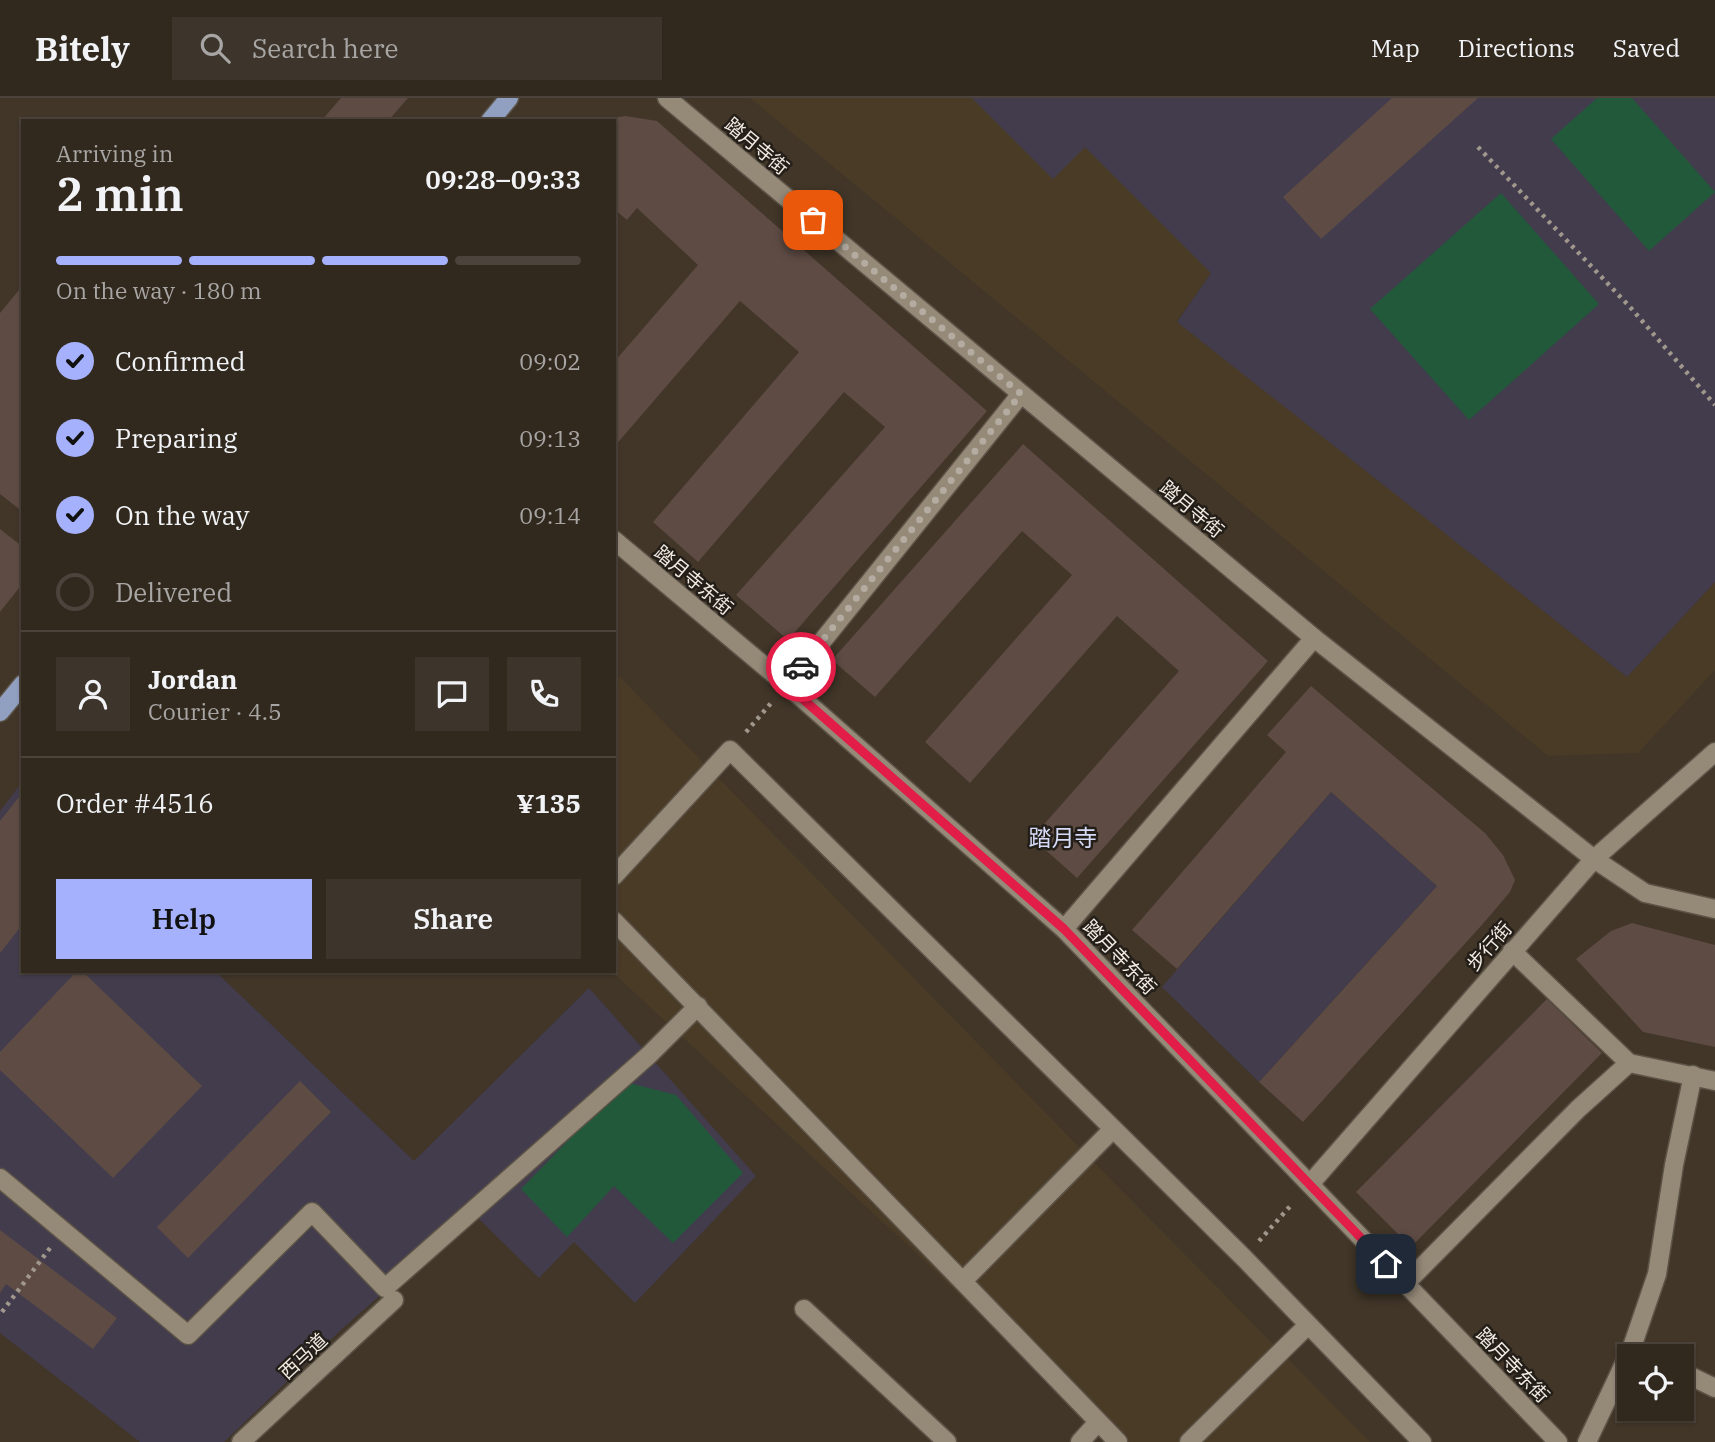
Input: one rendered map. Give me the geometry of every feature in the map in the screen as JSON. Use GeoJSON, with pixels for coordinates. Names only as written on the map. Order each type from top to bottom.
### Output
{"type":"FeatureCollection","features":[{"type":"Feature","properties":{"kind":"main road"},"geometry":{"type":"LineString","coordinates":[[493,119],[509,98]]}},
{"type":"Feature","properties":{"kind":"main road"},"geometry":{"type":"LineString","coordinates":[[0,712],[21,686]]}},
{"type":"Feature","properties":{"kind":"street","name":"踏月寺街"},"geometry":{"type":"LineString","coordinates":[[667,98],[1314,638],[1594,859],[1645,893],[1715,909]]}},
{"type":"Feature","properties":{"kind":"street"},"geometry":{"type":"LineString","coordinates":[[787,685],[1021,394]]}},
{"type":"Feature","properties":{"kind":"street","name":"踏月寺东街"},"geometry":{"type":"LineString","coordinates":[[616,542],[787,685],[1064,929],[1558,1442]]}},
{"type":"Feature","properties":{"kind":"street"},"geometry":{"type":"LineString","coordinates":[[1064,929],[1314,638]]}},
{"type":"Feature","properties":{"kind":"street"},"geometry":{"type":"LineString","coordinates":[[616,874],[730,750],[1244,1258],[1422,1442]]}},
{"type":"Feature","properties":{"kind":"street","name":"步行街"},"geometry":{"type":"LineString","coordinates":[[1310,1184],[1594,859],[1715,752]]}},
{"type":"Feature","properties":{"kind":"street"},"geometry":{"type":"LineString","coordinates":[[616,923],[1118,1442]]}},
{"type":"Feature","properties":{"kind":"street"},"geometry":{"type":"LineString","coordinates":[[1512,951],[1629,1063],[1715,1081]]}},
{"type":"Feature","properties":{"kind":"street"},"geometry":{"type":"LineString","coordinates":[[0,1178],[188,1335],[312,1212],[385,1288],[649,1055],[698,1006]]}},
{"type":"Feature","properties":{"kind":"street"},"geometry":{"type":"LineString","coordinates":[[1406,1283],[1578,1109],[1629,1063]]}},
{"type":"Feature","properties":{"kind":"street"},"geometry":{"type":"LineString","coordinates":[[1633,1344],[1657,1274],[1674,1165],[1693,1075]]}},
{"type":"Feature","properties":{"kind":"street"},"geometry":{"type":"LineString","coordinates":[[962,1281],[1113,1129]]}},
{"type":"Feature","properties":{"kind":"street","name":"西马道"},"geometry":{"type":"LineString","coordinates":[[241,1442],[394,1300]]}},
{"type":"Feature","properties":{"kind":"street"},"geometry":{"type":"LineString","coordinates":[[804,1309],[947,1442]]}},
{"type":"Feature","properties":{"kind":"street"},"geometry":{"type":"LineString","coordinates":[[1189,1442],[1307,1326]]}},
{"type":"Feature","properties":{"kind":"street"},"geometry":{"type":"LineString","coordinates":[[1694,1378],[1715,1388]]}},
{"type":"Feature","properties":{"kind":"street"},"geometry":{"type":"LineString","coordinates":[[1587,1442],[1617,1379]]}},
{"type":"Feature","properties":{"kind":"street"},"geometry":{"type":"LineString","coordinates":[[1080,1442],[1098,1422]]}},
{"type":"Feature","properties":{"kind":"path"},"geometry":{"type":"LineString","coordinates":[[1478,147],[1630,307],[1715,405]]}},
{"type":"Feature","properties":{"kind":"path"},"geometry":{"type":"LineString","coordinates":[[730,750],[787,685]]}},
{"type":"Feature","properties":{"kind":"path"},"geometry":{"type":"LineString","coordinates":[[1244,1258],[1310,1184]]}},
{"type":"Feature","properties":{"kind":"path"},"geometry":{"type":"LineString","coordinates":[[2,1312],[62,1230]]}},
{"type":"Feature","properties":{"kind":"shaded area"},"geometry":{"type":"Polygon","coordinates":[[[750,98],[972,98],[1053,179],[1084,146],[1211,273],[1177,321],[1627,677],[1715,582],[1715,670],[1638,753],[1548,756],[750,98]]]}},
{"type":"Feature","properties":{"kind":"shaded area"},"geometry":{"type":"Polygon","coordinates":[[[972,98],[1715,98],[1715,582],[1627,677],[1177,322],[1211,273],[1085,147],[1053,179],[972,98]]]}},
{"type":"Feature","properties":{"kind":"shaded area"},"geometry":{"type":"Polygon","coordinates":[[[616,673],[1370,1442],[1111,1442],[928,1264],[613,973],[616,973],[616,673]]]}},
{"type":"Feature","properties":{"kind":"shaded area"},"geometry":{"type":"Polygon","coordinates":[[[20,785],[21,973],[217,973],[414,1161],[589,988],[756,1176],[635,1303],[574,1242],[539,1278],[474,1214],[344,1327],[224,1442],[140,1442],[0,1333],[0,811],[20,785]]]}},
{"type":"Feature","properties":{"kind":"shaded area"},"geometry":{"type":"Polygon","coordinates":[[[1331,792],[1437,886],[1259,1082],[1162,987],[1331,792]]]}},
{"type":"Feature","properties":{"kind":"green space"},"geometry":{"type":"Polygon","coordinates":[[[1597,98],[1632,98],[1715,192],[1649,251],[1551,139],[1597,98]]]}},
{"type":"Feature","properties":{"kind":"green space"},"geometry":{"type":"Polygon","coordinates":[[[1501,193],[1599,304],[1469,420],[1370,309],[1501,193]]]}},
{"type":"Feature","properties":{"kind":"green space"},"geometry":{"type":"Polygon","coordinates":[[[625,1082],[676,1095],[743,1173],[673,1243],[614,1186],[567,1237],[521,1189],[625,1082]]]}},
{"type":"Feature","properties":{"kind":"building"},"geometry":{"type":"Polygon","coordinates":[[[341,98],[408,98],[390,119],[323,119],[341,98]]]}},
{"type":"Feature","properties":{"kind":"building"},"geometry":{"type":"Polygon","coordinates":[[[1392,98],[1478,98],[1321,239],[1283,197],[1392,98]]]}},
{"type":"Feature","properties":{"kind":"building"},"geometry":{"type":"Polygon","coordinates":[[[626,116],[657,121],[987,411],[788,640],[736,595],[885,427],[844,392],[698,562],[653,522],[799,352],[740,301],[616,445],[616,360],[698,265],[637,208],[627,220],[616,211],[616,119],[601,119],[626,116]]]}},
{"type":"Feature","properties":{"kind":"building"},"geometry":{"type":"Polygon","coordinates":[[[21,287],[21,510],[0,494],[0,313],[21,287]]]}},
{"type":"Feature","properties":{"kind":"building"},"geometry":{"type":"Polygon","coordinates":[[[1023,444],[1268,661],[1077,878],[1032,838],[1179,671],[1117,616],[970,783],[925,742],[1072,575],[1022,531],[875,697],[832,660],[1023,444]]]}},
{"type":"Feature","properties":{"kind":"building"},"geometry":{"type":"Polygon","coordinates":[[[0,529],[21,545],[21,586],[0,612],[0,529]]]}},
{"type":"Feature","properties":{"kind":"building"},"geometry":{"type":"Polygon","coordinates":[[[1311,686],[1485,833],[1503,855],[1515,880],[1510,892],[1481,926],[1303,1122],[1259,1082],[1437,886],[1331,792],[1177,969],[1132,930],[1286,752],[1267,735],[1311,686]]]}},
{"type":"Feature","properties":{"kind":"building"},"geometry":{"type":"Polygon","coordinates":[[[21,795],[21,927],[0,953],[0,821],[21,795]]]}},
{"type":"Feature","properties":{"kind":"building"},"geometry":{"type":"Polygon","coordinates":[[[1632,923],[1715,945],[1715,1047],[1643,1032],[1576,959],[1611,931],[1632,923]]]}},
{"type":"Feature","properties":{"kind":"building"},"geometry":{"type":"Polygon","coordinates":[[[75,973],[84,973],[202,1086],[113,1178],[0,1070],[0,1052],[75,973]]]}},
{"type":"Feature","properties":{"kind":"building"},"geometry":{"type":"Polygon","coordinates":[[[1547,999],[1602,1053],[1411,1247],[1356,1192],[1547,999]]]}},
{"type":"Feature","properties":{"kind":"building"},"geometry":{"type":"Polygon","coordinates":[[[300,1081],[331,1112],[188,1258],[157,1227],[300,1081]]]}},
{"type":"Feature","properties":{"kind":"building"},"geometry":{"type":"Polygon","coordinates":[[[0,1230],[117,1318],[93,1349],[6,1284],[0,1293],[0,1230]]]}},
{"type":"Feature","properties":{"kind":"way so far"},"geometry":{"type":"LineString","coordinates":[[801,667],[1021,394],[813,220]]}},
{"type":"Feature","properties":{"kind":"district","name":"踏月寺"},"geometry":{"type":"Point","coordinates":[1063,837]}},
{"type":"Feature","properties":{"kind":"route"},"geometry":{"type":"LineString","coordinates":[[801,667],[787,685],[1064,929],[1386,1264]]}}]}
